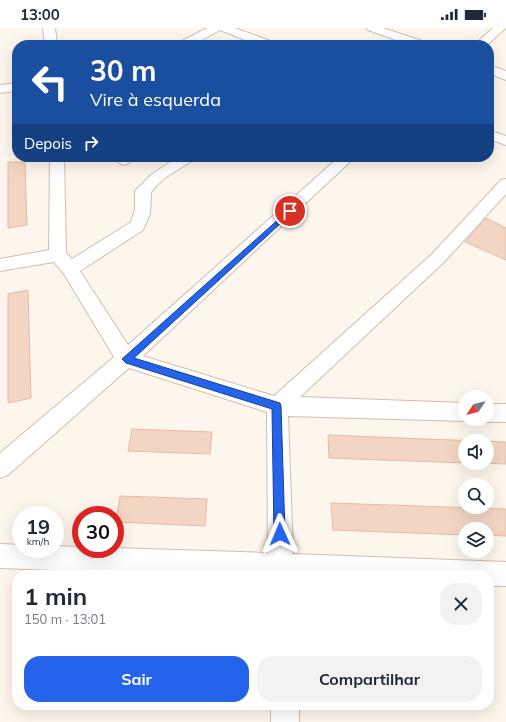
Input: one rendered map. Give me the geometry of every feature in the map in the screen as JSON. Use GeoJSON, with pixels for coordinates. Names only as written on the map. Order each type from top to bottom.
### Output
{"type":"FeatureCollection","features":[{"type":"Feature","properties":{"kind":"street"},"geometry":{"type":"LineString","coordinates":[[49,28],[50,40]]}},
{"type":"Feature","properties":{"kind":"street"},"geometry":{"type":"LineString","coordinates":[[193,40],[216,28]]}},
{"type":"Feature","properties":{"kind":"street"},"geometry":{"type":"LineString","coordinates":[[225,28],[256,40]]}},
{"type":"Feature","properties":{"kind":"street"},"geometry":{"type":"LineString","coordinates":[[372,28],[407,40]]}},
{"type":"Feature","properties":{"kind":"street"},"geometry":{"type":"LineString","coordinates":[[486,40],[500,28],[506,30]]}},
{"type":"Feature","properties":{"kind":"street"},"geometry":{"type":"LineString","coordinates":[[494,71],[506,76]]}},
{"type":"Feature","properties":{"kind":"street"},"geometry":{"type":"LineString","coordinates":[[0,89],[12,88]]}},
{"type":"Feature","properties":{"kind":"street"},"geometry":{"type":"LineString","coordinates":[[494,136],[506,141]]}},
{"type":"Feature","properties":{"kind":"street"},"geometry":{"type":"LineString","coordinates":[[57,162],[64,262],[126,359],[277,406],[458,412]]}},
{"type":"Feature","properties":{"kind":"street"},"geometry":{"type":"LineString","coordinates":[[0,265],[64,262],[137,226],[142,212],[143,191],[157,177],[180,162]]}},
{"type":"Feature","properties":{"kind":"street"},"geometry":{"type":"LineString","coordinates":[[0,467],[236,262],[343,162]]}},
{"type":"Feature","properties":{"kind":"street"},"geometry":{"type":"LineString","coordinates":[[0,556],[280,570],[277,406],[438,258],[506,184]]}},
{"type":"Feature","properties":{"kind":"street"},"geometry":{"type":"LineString","coordinates":[[494,413],[506,413]]}},
{"type":"Feature","properties":{"kind":"street"},"geometry":{"type":"LineString","coordinates":[[494,574],[506,574]]}},
{"type":"Feature","properties":{"kind":"street"},"geometry":{"type":"LineString","coordinates":[[285,710],[285,722]]}},
{"type":"Feature","properties":{"kind":"building"},"geometry":{"type":"Polygon","coordinates":[[[8,162],[25,162],[27,225],[8,228],[8,162]]]}},
{"type":"Feature","properties":{"kind":"building"},"geometry":{"type":"Polygon","coordinates":[[[486,218],[506,228],[506,260],[465,242],[486,218]]]}},
{"type":"Feature","properties":{"kind":"building"},"geometry":{"type":"Polygon","coordinates":[[[28,290],[31,398],[8,403],[8,294],[28,290]]]}},
{"type":"Feature","properties":{"kind":"building"},"geometry":{"type":"Polygon","coordinates":[[[132,429],[212,432],[210,454],[128,451],[132,429]]]}},
{"type":"Feature","properties":{"kind":"building"},"geometry":{"type":"Polygon","coordinates":[[[328,435],[458,440],[458,463],[329,458],[328,435]]]}},
{"type":"Feature","properties":{"kind":"building"},"geometry":{"type":"Polygon","coordinates":[[[494,441],[506,442],[506,464],[494,464],[494,441]]]}},
{"type":"Feature","properties":{"kind":"building"},"geometry":{"type":"Polygon","coordinates":[[[120,496],[207,499],[205,526],[124,522],[124,506],[118,506],[120,496]]]}},
{"type":"Feature","properties":{"kind":"building"},"geometry":{"type":"Polygon","coordinates":[[[331,503],[458,507],[458,514],[494,514],[494,509],[506,509],[506,536],[494,535],[494,522],[458,522],[458,535],[333,530],[331,503]]]}},
{"type":"Feature","properties":{"kind":"route"},"geometry":{"type":"LineString","coordinates":[[280,534],[277,406],[126,359],[236,262],[290,211]]}}]}
